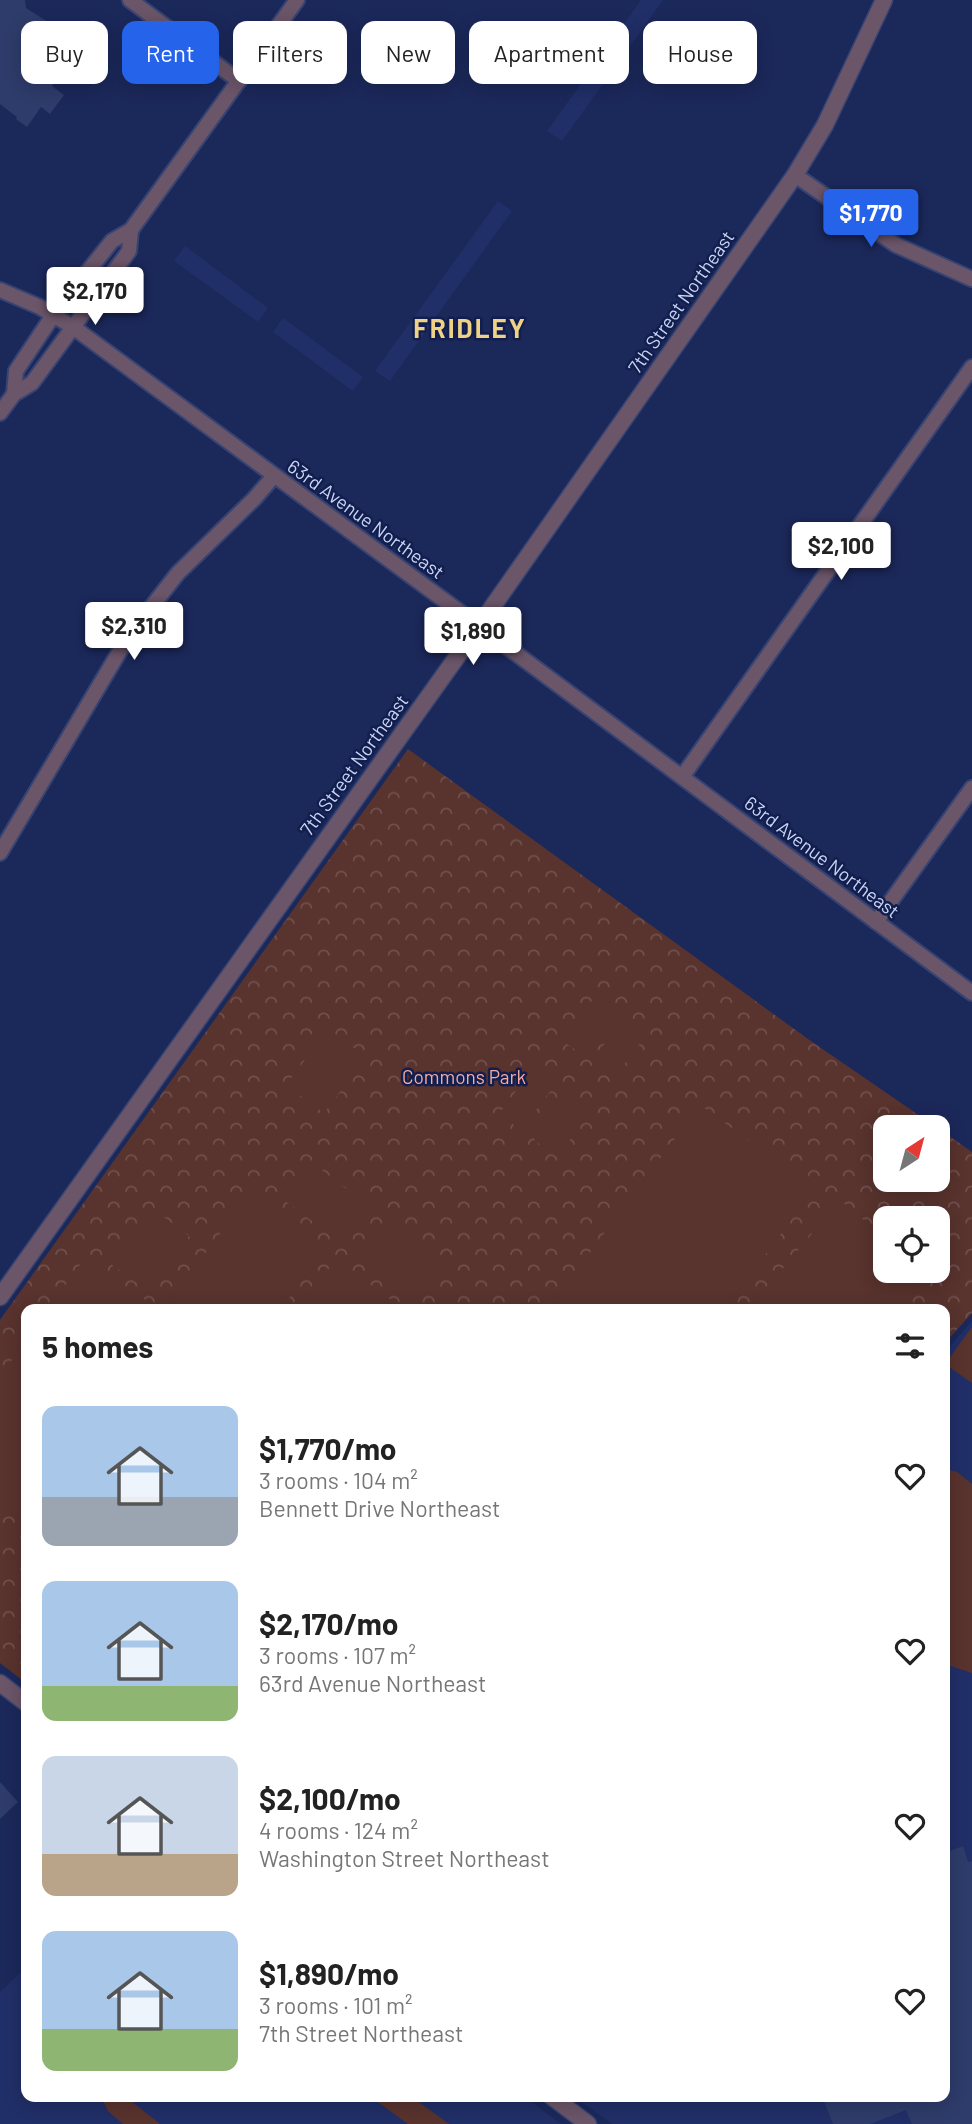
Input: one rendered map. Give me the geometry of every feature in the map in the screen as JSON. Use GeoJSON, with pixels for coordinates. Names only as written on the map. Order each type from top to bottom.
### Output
{"type":"FeatureCollection","features":[{"type":"Feature","properties":{"kind":"street"},"geometry":{"type":"LineString","coordinates":[[130,0],[233,77]]}},
{"type":"Feature","properties":{"kind":"street"},"geometry":{"type":"LineString","coordinates":[[282,21],[297,0]]}},
{"type":"Feature","properties":{"kind":"street","name":"7th Street Northeast"},"geometry":{"type":"LineString","coordinates":[[0,1297],[480,626],[795,175],[825,125],[884,0]]}},
{"type":"Feature","properties":{"kind":"street"},"geometry":{"type":"LineString","coordinates":[[14,394],[16,371],[54,314],[112,241],[131,230],[237,84]]}},
{"type":"Feature","properties":{"kind":"street"},"geometry":{"type":"LineString","coordinates":[[795,175],[896,244],[972,279]]}},
{"type":"Feature","properties":{"kind":"street"},"geometry":{"type":"LineString","coordinates":[[0,413],[14,394],[32,383],[129,251],[131,230]]}},
{"type":"Feature","properties":{"kind":"street","name":"63rd Avenue Northeast"},"geometry":{"type":"LineString","coordinates":[[0,290],[54,314],[73,327],[972,993]]}},
{"type":"Feature","properties":{"kind":"street"},"geometry":{"type":"LineString","coordinates":[[682,777],[972,367]]}},
{"type":"Feature","properties":{"kind":"street"},"geometry":{"type":"LineString","coordinates":[[0,853],[121,649],[149,610],[178,573],[274,476]]}},
{"type":"Feature","properties":{"kind":"street"},"geometry":{"type":"LineString","coordinates":[[876,922],[972,788]]}},
{"type":"Feature","properties":{"kind":"street"},"geometry":{"type":"LineString","coordinates":[[0,1683],[21,1699]]}},
{"type":"Feature","properties":{"kind":"street"},"geometry":{"type":"LineString","coordinates":[[559,2102],[588,2124]]}},
{"type":"Feature","properties":{"kind":"shaded area"},"geometry":{"type":"Polygon","coordinates":[[[641,0],[663,0],[648,21],[643,21],[643,28],[629,47],[629,21],[626,21],[641,0]]]}},
{"type":"Feature","properties":{"kind":"shaded area"},"geometry":{"type":"Polygon","coordinates":[[[581,84],[603,84],[562,141],[547,131],[581,84]]]}},
{"type":"Feature","properties":{"kind":"shaded area"},"geometry":{"type":"Polygon","coordinates":[[[498,201],[512,211],[390,381],[375,371],[498,201]]]}},
{"type":"Feature","properties":{"kind":"shaded area"},"geometry":{"type":"Polygon","coordinates":[[[185,246],[268,308],[258,322],[174,261],[185,246]]]}},
{"type":"Feature","properties":{"kind":"shaded area"},"geometry":{"type":"Polygon","coordinates":[[[283,318],[363,377],[353,391],[273,332],[283,318]]]}},
{"type":"Feature","properties":{"kind":"shaded area"},"geometry":{"type":"Polygon","coordinates":[[[972,1321],[972,2124],[612,2124],[582,2102],[950,2102],[950,1346],[972,1321]]]}},
{"type":"Feature","properties":{"kind":"shaded area"},"geometry":{"type":"Polygon","coordinates":[[[21,1972],[21,2102],[532,2102],[561,2124],[0,2124],[0,1992],[21,1972]]]}},
{"type":"Feature","properties":{"kind":"green space","name":"Commons Park"},"geometry":{"type":"Polygon","coordinates":[[[408,749],[808,1039],[919,1115],[873,1115],[873,1192],[950,1192],[950,1136],[972,1152],[972,1313],[950,1337],[950,1304],[21,1304],[21,1679],[0,1663],[0,1320],[408,749]]]}},
{"type":"Feature","properties":{"kind":"green space"},"geometry":{"type":"Polygon","coordinates":[[[593,999],[615,1016],[585,1057],[562,1040],[593,999]]]}},
{"type":"Feature","properties":{"kind":"green space"},"geometry":{"type":"Polygon","coordinates":[[[622,1021],[644,1038],[613,1079],[591,1062],[622,1021]]]}},
{"type":"Feature","properties":{"kind":"green space"},"geometry":{"type":"Polygon","coordinates":[[[328,1029],[366,1057],[324,1113],[286,1085],[328,1029]]]}},
{"type":"Feature","properties":{"kind":"green space"},"geometry":{"type":"Polygon","coordinates":[[[535,1066],[557,1082],[521,1130],[499,1114],[535,1066]]]}},
{"type":"Feature","properties":{"kind":"green space"},"geometry":{"type":"Polygon","coordinates":[[[570,1092],[593,1109],[557,1157],[534,1140],[570,1092]]]}},
{"type":"Feature","properties":{"kind":"green space"},"geometry":{"type":"Polygon","coordinates":[[[700,1105],[814,1189],[729,1304],[552,1304],[700,1105]]]}},
{"type":"Feature","properties":{"kind":"green space"},"geometry":{"type":"Polygon","coordinates":[[[312,1163],[368,1205],[340,1242],[284,1200],[312,1163]]]}},
{"type":"Feature","properties":{"kind":"green space"},"geometry":{"type":"Polygon","coordinates":[[[249,1195],[324,1251],[285,1304],[168,1304],[249,1195]]]}},
{"type":"Feature","properties":{"kind":"green space"},"geometry":{"type":"Polygon","coordinates":[[[840,1200],[873,1228],[873,1283],[922,1283],[904,1304],[753,1304],[840,1200]]]}},
{"type":"Feature","properties":{"kind":"green space"},"geometry":{"type":"Polygon","coordinates":[[[154,1210],[189,1236],[148,1291],[112,1265],[154,1210]]]}},
{"type":"Feature","properties":{"kind":"green space"},"geometry":{"type":"Polygon","coordinates":[[[391,1222],[447,1265],[419,1301],[363,1259],[391,1222]]]}},
{"type":"Feature","properties":{"kind":"green space"},"geometry":{"type":"Polygon","coordinates":[[[85,1258],[151,1304],[52,1304],[85,1258]]]}},
{"type":"Feature","properties":{"kind":"green space"},"geometry":{"type":"Polygon","coordinates":[[[336,1259],[396,1304],[303,1304],[336,1259]]]}},
{"type":"Feature","properties":{"kind":"green space"},"geometry":{"type":"Polygon","coordinates":[[[972,1327],[972,1383],[950,1368],[950,1357],[972,1327]]]}},
{"type":"Feature","properties":{"kind":"green space"},"geometry":{"type":"Polygon","coordinates":[[[21,1347],[21,1521],[0,1505],[0,1377],[21,1347]]]}},
{"type":"Feature","properties":{"kind":"green space"},"geometry":{"type":"Polygon","coordinates":[[[950,1470],[957,1472],[972,1484],[972,1673],[950,1666],[950,1470]]]}},
{"type":"Feature","properties":{"kind":"green space"},"geometry":{"type":"Polygon","coordinates":[[[104,2102],[132,2102],[160,2124],[123,2124],[108,2111],[104,2102]]]}},
{"type":"Feature","properties":{"kind":"green space"},"geometry":{"type":"Polygon","coordinates":[[[378,2102],[419,2102],[449,2124],[408,2124],[378,2102]]]}},
{"type":"Feature","properties":{"kind":"building"},"geometry":{"type":"Polygon","coordinates":[[[0,0],[25,0],[26,8],[46,21],[21,21],[21,84],[53,84],[52,86],[64,95],[50,114],[41,107],[27,127],[0,104],[0,0]]]}},
{"type":"Feature","properties":{"kind":"building"},"geometry":{"type":"Polygon","coordinates":[[[0,1782],[18,1802],[0,1819],[0,1782]]]}},
{"type":"Feature","properties":{"kind":"building"},"geometry":{"type":"Polygon","coordinates":[[[963,1846],[968,1862],[972,1861],[972,2124],[912,2124],[906,2110],[870,2124],[833,2124],[824,2102],[950,2102],[950,1851],[963,1846]]]}},
{"type":"Feature","properties":{"kind":"district","name":"FRIDLEY"},"geometry":{"type":"Point","coordinates":[470,329]}}]}
